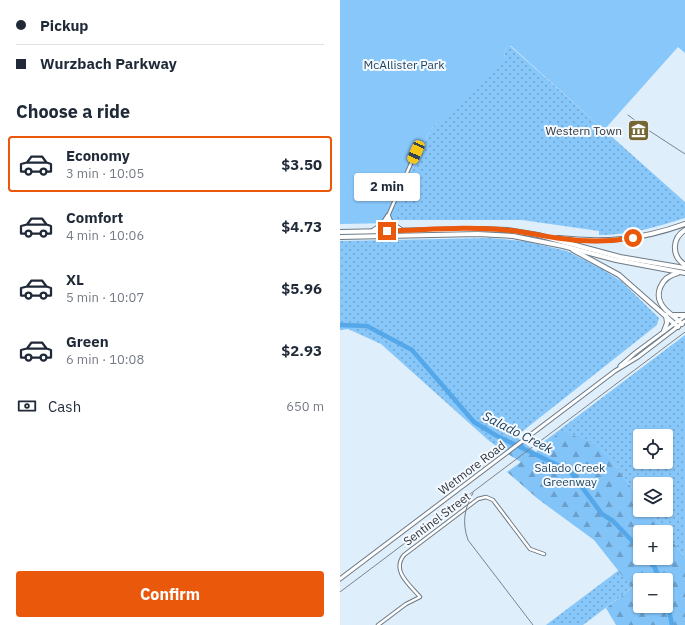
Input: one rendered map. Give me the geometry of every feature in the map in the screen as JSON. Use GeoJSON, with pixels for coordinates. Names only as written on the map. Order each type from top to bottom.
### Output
{"type":"FeatureCollection","features":[{"type":"Feature","properties":{"kind":"highway"},"geometry":{"type":"LineString","coordinates":[[388,216],[390,223],[402,231]]}},
{"type":"Feature","properties":{"kind":"highway"},"geometry":{"type":"LineString","coordinates":[[373,231],[382,225],[388,216]]}},
{"type":"Feature","properties":{"kind":"highway"},"geometry":{"type":"LineString","coordinates":[[340,232],[490,229],[515,231],[582,241],[607,241],[655,234],[685,224]]}},
{"type":"Feature","properties":{"kind":"highway"},"geometry":{"type":"LineString","coordinates":[[684,269],[675,252],[675,247],[677,238],[685,230]]}},
{"type":"Feature","properties":{"kind":"highway"},"geometry":{"type":"LineString","coordinates":[[340,237],[496,234],[528,238],[616,260],[684,269]]}},
{"type":"Feature","properties":{"kind":"highway"},"geometry":{"type":"LineString","coordinates":[[538,235],[620,257],[684,269]]}},
{"type":"Feature","properties":{"kind":"highway"},"geometry":{"type":"LineString","coordinates":[[563,246],[593,260],[619,275],[665,315],[680,323]]}},
{"type":"Feature","properties":{"kind":"highway"},"geometry":{"type":"LineString","coordinates":[[680,323],[665,309],[660,302],[659,294],[662,282],[668,276],[684,269]]}},
{"type":"Feature","properties":{"kind":"highway"},"geometry":{"type":"LineString","coordinates":[[664,331],[667,323],[665,315]]}},
{"type":"Feature","properties":{"kind":"highway"},"geometry":{"type":"LineString","coordinates":[[672,315],[685,316]]}},
{"type":"Feature","properties":{"kind":"main road","name":"Wetmore Road"},"geometry":{"type":"LineString","coordinates":[[615,371],[638,357],[680,323],[685,316]]}},
{"type":"Feature","properties":{"kind":"main road","name":"Wetmore Road"},"geometry":{"type":"LineString","coordinates":[[340,579],[615,371],[635,353],[664,331],[680,323]]}},
{"type":"Feature","properties":{"kind":"street"},"geometry":{"type":"LineString","coordinates":[[388,216],[416,152]]}},
{"type":"Feature","properties":{"kind":"street","name":"Sentinel Street"},"geometry":{"type":"LineString","coordinates":[[378,625],[406,604],[420,597],[399,570],[400,560],[404,555],[478,499],[486,498],[493,500],[530,549],[544,554]]}},
{"type":"Feature","properties":{"kind":"green space","name":"McAllister Park"},"geometry":{"type":"Polygon","coordinates":[[[340,0],[685,0],[685,53],[678,47],[604,130],[511,46],[506,47],[504,58],[498,66],[430,130],[423,146],[422,153],[407,181],[394,223],[340,224],[340,0]]]}},
{"type":"Feature","properties":{"kind":"green space"},"geometry":{"type":"Polygon","coordinates":[[[510,46],[685,202],[685,218],[643,230],[610,235],[599,235],[599,231],[522,220],[394,220],[407,181],[422,153],[423,146],[430,130],[504,58],[506,47],[510,46]]]}},
{"type":"Feature","properties":{"kind":"green space"},"geometry":{"type":"Polygon","coordinates":[[[489,238],[524,241],[567,251],[621,281],[659,318],[657,325],[500,449],[381,344],[348,329],[340,330],[340,241],[489,238]]]}},
{"type":"Feature","properties":{"kind":"green space"},"geometry":{"type":"Polygon","coordinates":[[[685,335],[685,558],[673,542],[673,525],[660,525],[653,517],[673,517],[673,477],[633,477],[633,490],[612,462],[552,440],[544,446],[542,443],[685,335]]]}},
{"type":"Feature","properties":{"kind":"green space","name":"Salado Creek Greenway"},"geometry":{"type":"Polygon","coordinates":[[[561,431],[591,442],[612,462],[633,490],[633,517],[653,517],[660,525],[633,525],[633,565],[673,565],[673,542],[685,558],[685,625],[616,625],[606,608],[632,588],[594,540],[538,499],[507,472],[521,462],[500,449],[515,436],[536,452],[561,431]]]}},
{"type":"Feature","properties":{"kind":"green space"},"geometry":{"type":"Polygon","coordinates":[[[619,570],[632,588],[583,625],[546,625],[619,570]]]}},
{"type":"Feature","properties":{"kind":"waterway","name":"Salado Creek"},"geometry":{"type":"LineString","coordinates":[[340,325],[367,326],[412,350],[474,422],[497,436],[570,471],[602,514],[613,521],[633,542]]}},
{"type":"Feature","properties":{"kind":"waterway","name":"Salado Creek"},"geometry":{"type":"LineString","coordinates":[[653,565],[657,573]]}},
{"type":"Feature","properties":{"kind":"waterway","name":"Salado Creek"},"geometry":{"type":"LineString","coordinates":[[670,613],[672,625]]}},
{"type":"Feature","properties":{"kind":"railway"},"geometry":{"type":"LineString","coordinates":[[628,115],[685,154]]}},
{"type":"Feature","properties":{"kind":"railway"},"geometry":{"type":"LineString","coordinates":[[340,592],[685,332]]}},
{"type":"Feature","properties":{"kind":"railway"},"geometry":{"type":"LineString","coordinates":[[473,493],[465,516],[465,528],[468,540],[533,625]]}},
{"type":"Feature","properties":{"kind":"place","name":"Western Town"},"geometry":{"type":"Point","coordinates":[638,131]}},
{"type":"Feature","properties":{"kind":"route"},"geometry":{"type":"LineString","coordinates":[[387,231],[490,229],[523,232],[582,241],[607,241],[633,238]]}}]}
